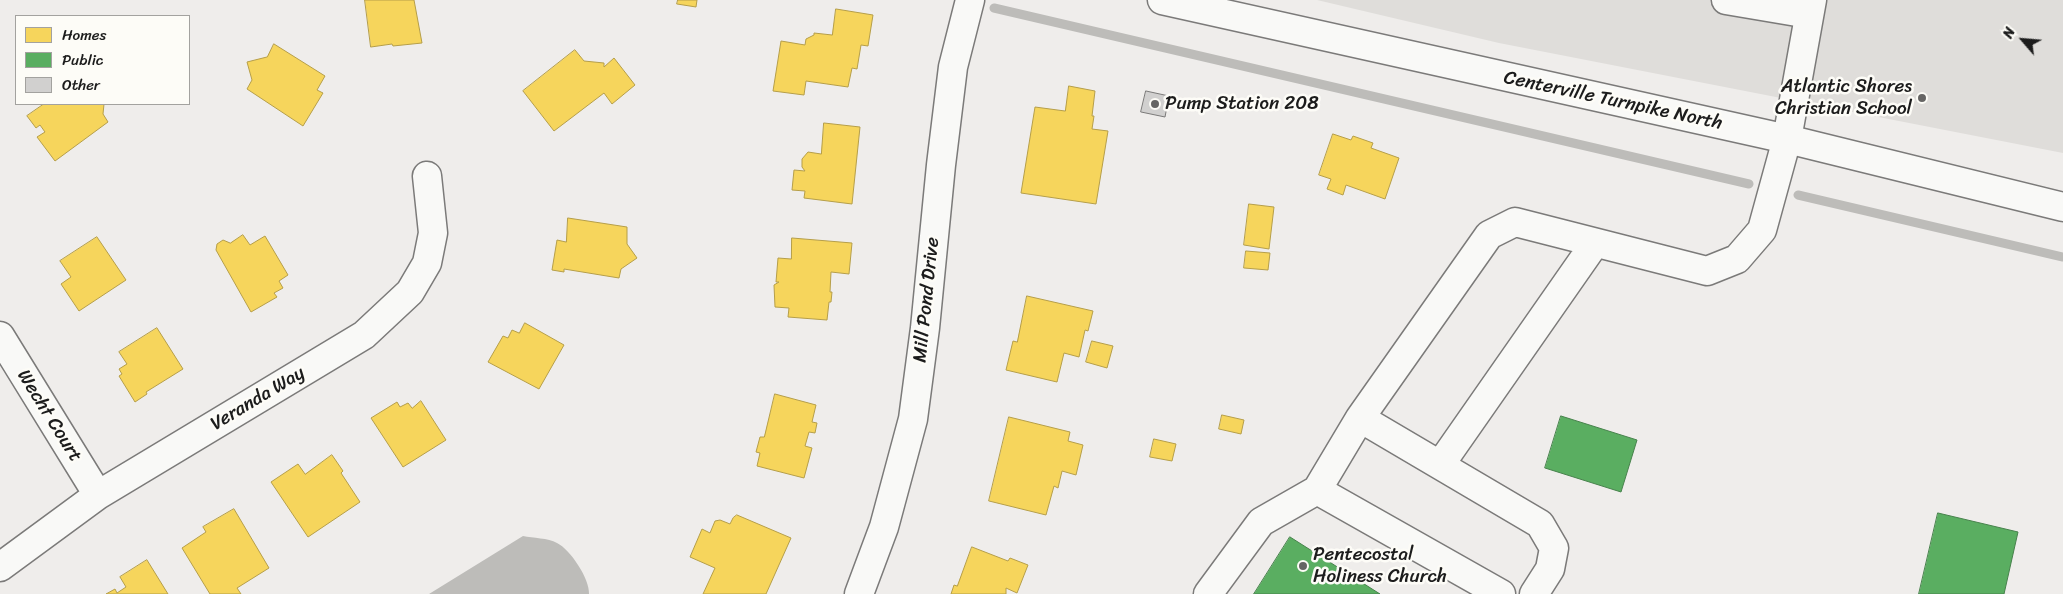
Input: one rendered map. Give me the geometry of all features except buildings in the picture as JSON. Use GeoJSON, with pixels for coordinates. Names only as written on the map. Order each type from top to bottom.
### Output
{"type":"FeatureCollection","features":[{"type":"Feature","properties":{"kind":"street","name":"Mill Pond Drive"},"geometry":{"type":"LineString","coordinates":[[859,594],[884,527],[913,419],[925,328],[953,67],[970,0]]}},
{"type":"Feature","properties":{"kind":"street","name":"Centerville Turnpike North"},"geometry":{"type":"LineString","coordinates":[[1162,0],[1787,139],[2063,207]]}},
{"type":"Feature","properties":{"kind":"street"},"geometry":{"type":"LineString","coordinates":[[1208,594],[1262,522],[1317,490],[1360,418],[1489,235],[1516,222],[1708,271],[1737,259],[1762,230],[1787,139],[1810,7],[1726,0]]}},
{"type":"Feature","properties":{"kind":"street","name":"Veranda Way"},"geometry":{"type":"LineString","coordinates":[[0,567],[98,496],[364,335],[406,297],[427,263],[433,233],[427,176]]}},
{"type":"Feature","properties":{"kind":"street"},"geometry":{"type":"LineString","coordinates":[[1440,465],[1595,243]]}},
{"type":"Feature","properties":{"kind":"street","name":"Wecht Court"},"geometry":{"type":"LineString","coordinates":[[0,336],[98,496]]}},
{"type":"Feature","properties":{"kind":"street"},"geometry":{"type":"LineString","coordinates":[[1360,418],[1540,524],[1554,548],[1550,569],[1534,594]]}},
{"type":"Feature","properties":{"kind":"street"},"geometry":{"type":"LineString","coordinates":[[1317,490],[1501,594]]}},
{"type":"Feature","properties":{"kind":"shaded area","name":"Atlantic Shores Christian School"},"geometry":{"type":"Polygon","coordinates":[[[1317,0],[2063,0],[2063,153],[1499,43],[1317,0]]]}},
{"type":"Feature","properties":{"kind":"shaded area"},"geometry":{"type":"Polygon","coordinates":[[[523,536],[549,540],[568,551],[583,573],[589,594],[429,594],[523,536]]]}},
{"type":"Feature","properties":{"kind":"waterway"},"geometry":{"type":"LineString","coordinates":[[994,8],[1749,184]]}},
{"type":"Feature","properties":{"kind":"waterway"},"geometry":{"type":"LineString","coordinates":[[1798,195],[2063,257]]}},
{"type":"Feature","properties":{"kind":"place","name":"Atlantic Shores Christian School"},"geometry":{"type":"Point","coordinates":[1922,98]}},
{"type":"Feature","properties":{"kind":"place","name":"Pump Station 208"},"geometry":{"type":"Point","coordinates":[1155,104]}},
{"type":"Feature","properties":{"kind":"place","name":"Pentecostal Holiness Church"},"geometry":{"type":"Point","coordinates":[1303,566]}}]}
